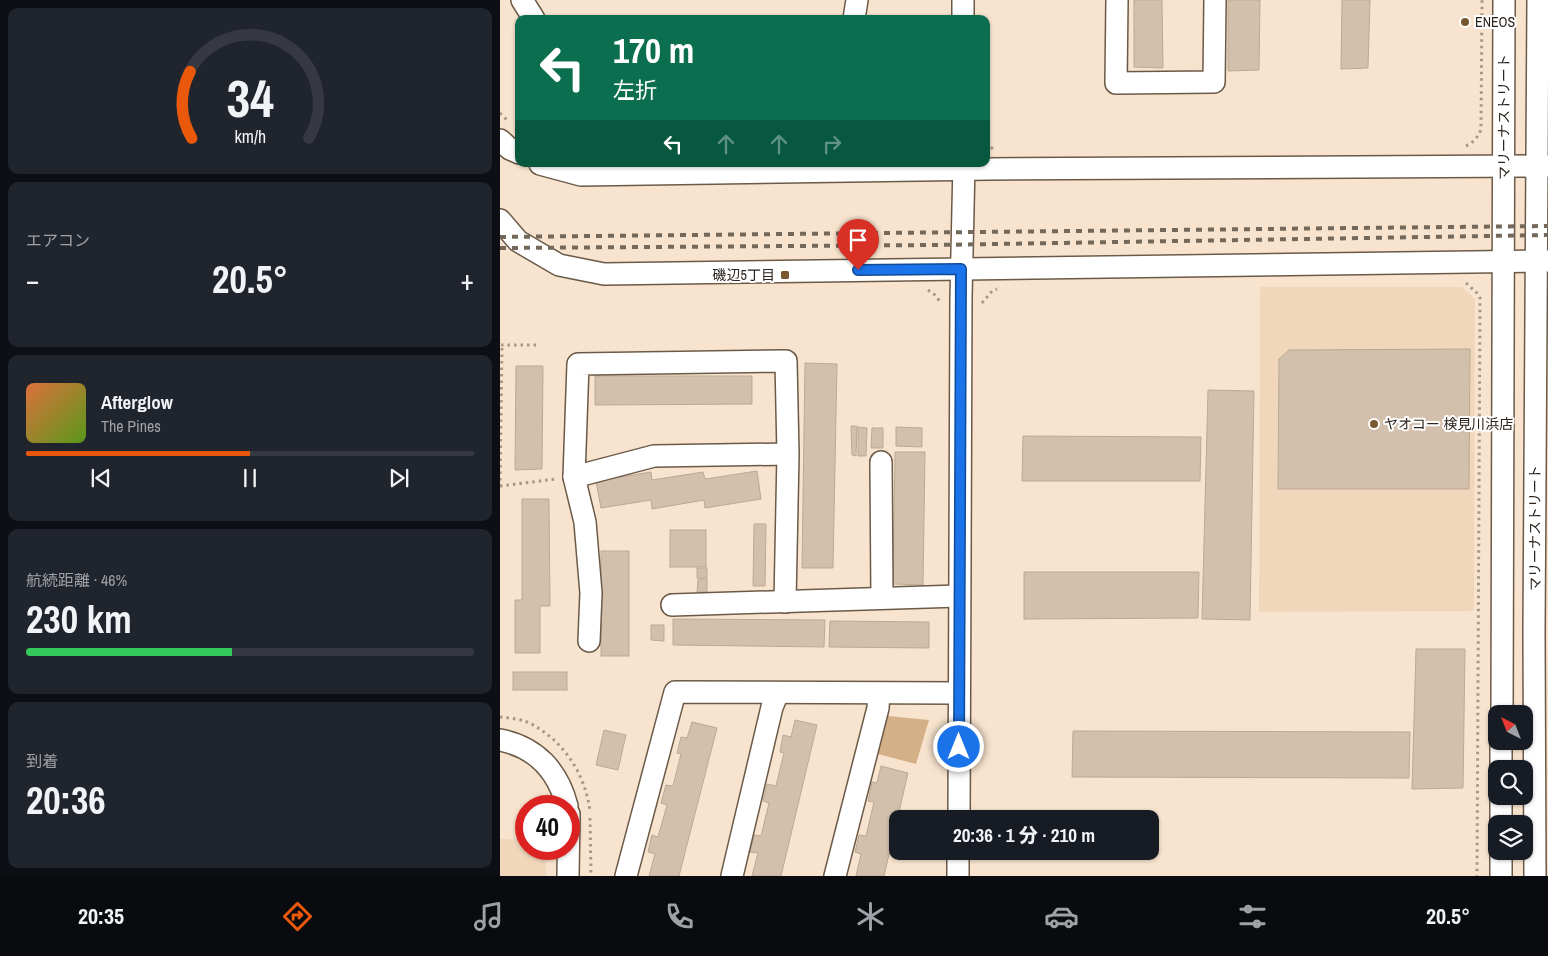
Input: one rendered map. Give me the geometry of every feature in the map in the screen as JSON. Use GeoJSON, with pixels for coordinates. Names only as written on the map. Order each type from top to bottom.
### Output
{"type":"FeatureCollection","features":[{"type":"Feature","properties":{"kind":"street"},"geometry":{"type":"LineString","coordinates":[[522,0],[531,15]]}},
{"type":"Feature","properties":{"kind":"street"},"geometry":{"type":"LineString","coordinates":[[855,15],[857,0]]}},
{"type":"Feature","properties":{"kind":"street"},"geometry":{"type":"LineString","coordinates":[[963,0],[963,15]]}},
{"type":"Feature","properties":{"kind":"street"},"geometry":{"type":"LineString","coordinates":[[1118,0],[1116,83],[1214,82],[1215,0]]}},
{"type":"Feature","properties":{"kind":"street","name":"マリーナストリート"},"geometry":{"type":"LineString","coordinates":[[1502,705],[1504,0]]}},
{"type":"Feature","properties":{"kind":"street","name":"マリーナストリート"},"geometry":{"type":"LineString","coordinates":[[1535,876],[1541,631],[1542,166],[1538,0]]}},
{"type":"Feature","properties":{"kind":"street"},"geometry":{"type":"LineString","coordinates":[[500,140],[515,151]]}},
{"type":"Feature","properties":{"kind":"street"},"geometry":{"type":"LineString","coordinates":[[990,167],[1542,166]]}},
{"type":"Feature","properties":{"kind":"street"},"geometry":{"type":"LineString","coordinates":[[551,167],[581,175],[964,167],[961,269],[958,810]]}},
{"type":"Feature","properties":{"kind":"street"},"geometry":{"type":"LineString","coordinates":[[500,220],[518,241],[559,265],[604,274],[1542,261]]}},
{"type":"Feature","properties":{"kind":"street"},"geometry":{"type":"LineString","coordinates":[[589,641],[591,593],[585,522],[574,477],[578,364],[786,361],[788,454],[785,602]]}},
{"type":"Feature","properties":{"kind":"street"},"geometry":{"type":"LineString","coordinates":[[574,477],[654,456],[788,454]]}},
{"type":"Feature","properties":{"kind":"street"},"geometry":{"type":"LineString","coordinates":[[881,462],[882,598]]}},
{"type":"Feature","properties":{"kind":"street"},"geometry":{"type":"LineString","coordinates":[[672,606],[960,596]]}},
{"type":"Feature","properties":{"kind":"street"},"geometry":{"type":"LineString","coordinates":[[626,876],[675,692],[959,693]]}},
{"type":"Feature","properties":{"kind":"street"},"geometry":{"type":"LineString","coordinates":[[732,876],[772,707],[778,693]]}},
{"type":"Feature","properties":{"kind":"street"},"geometry":{"type":"LineString","coordinates":[[835,876],[878,708],[879,693]]}},
{"type":"Feature","properties":{"kind":"street"},"geometry":{"type":"LineString","coordinates":[[500,740],[513,742],[530,750],[545,763],[564,795]]}},
{"type":"Feature","properties":{"kind":"street"},"geometry":{"type":"LineString","coordinates":[[568,860],[568,876]]}},
{"type":"Feature","properties":{"kind":"street"},"geometry":{"type":"LineString","coordinates":[[958,860],[958,876]]}},
{"type":"Feature","properties":{"kind":"street"},"geometry":{"type":"LineString","coordinates":[[1501,860],[1501,876]]}},
{"type":"Feature","properties":{"kind":"path"},"geometry":{"type":"LineString","coordinates":[[1464,146],[1471,144],[1480,134],[1481,129],[1482,0]]}},
{"type":"Feature","properties":{"kind":"path"},"geometry":{"type":"LineString","coordinates":[[1462,282],[1467,283],[1480,298],[1477,876]]}},
{"type":"Feature","properties":{"kind":"path"},"geometry":{"type":"LineString","coordinates":[[926,289],[935,295],[942,305]]}},
{"type":"Feature","properties":{"kind":"path"},"geometry":{"type":"LineString","coordinates":[[980,306],[982,301],[997,289]]}},
{"type":"Feature","properties":{"kind":"path"},"geometry":{"type":"LineString","coordinates":[[538,345],[501,345],[500,486],[574,477]]}},
{"type":"Feature","properties":{"kind":"shaded area"},"geometry":{"type":"Polygon","coordinates":[[[1260,287],[1462,287],[1475,299],[1474,611],[1259,612],[1260,287]]]}},
{"type":"Feature","properties":{"kind":"shaded area"},"geometry":{"type":"Polygon","coordinates":[[[888,716],[929,720],[916,764],[874,753],[888,716]]]}},
{"type":"Feature","properties":{"kind":"shaded area"},"geometry":{"type":"Polygon","coordinates":[[[500,839],[515,839],[515,860],[546,860],[546,876],[500,876],[500,839]]]}},
{"type":"Feature","properties":{"kind":"building"},"geometry":{"type":"Polygon","coordinates":[[[1134,0],[1162,0],[1163,68],[1134,67],[1134,0]]]}},
{"type":"Feature","properties":{"kind":"building"},"geometry":{"type":"Polygon","coordinates":[[[1228,0],[1260,0],[1259,70],[1228,71],[1228,0]]]}},
{"type":"Feature","properties":{"kind":"building"},"geometry":{"type":"Polygon","coordinates":[[[1342,0],[1370,0],[1368,68],[1341,69],[1342,0]]]}},
{"type":"Feature","properties":{"kind":"building","name":"ヤオコー 検見川浜店"},"geometry":{"type":"Polygon","coordinates":[[[1470,349],[1469,489],[1278,489],[1279,359],[1289,350],[1470,349]]]}},
{"type":"Feature","properties":{"kind":"building"},"geometry":{"type":"Polygon","coordinates":[[[805,363],[837,364],[833,568],[802,568],[805,363]]]}},
{"type":"Feature","properties":{"kind":"building"},"geometry":{"type":"Polygon","coordinates":[[[516,366],[543,366],[542,469],[515,470],[516,366]]]}},
{"type":"Feature","properties":{"kind":"building"},"geometry":{"type":"Polygon","coordinates":[[[595,376],[752,376],[752,404],[595,405],[595,376]]]}},
{"type":"Feature","properties":{"kind":"building"},"geometry":{"type":"Polygon","coordinates":[[[1208,390],[1254,391],[1250,620],[1202,619],[1208,390]]]}},
{"type":"Feature","properties":{"kind":"building"},"geometry":{"type":"Polygon","coordinates":[[[851,426],[857,426],[856,456],[852,455],[851,426]]]}},
{"type":"Feature","properties":{"kind":"building"},"geometry":{"type":"Polygon","coordinates":[[[858,427],[867,428],[866,456],[858,456],[858,427]]]}},
{"type":"Feature","properties":{"kind":"building"},"geometry":{"type":"Polygon","coordinates":[[[896,427],[922,428],[922,447],[896,446],[896,427]]]}},
{"type":"Feature","properties":{"kind":"building"},"geometry":{"type":"Polygon","coordinates":[[[872,428],[883,428],[883,448],[871,448],[872,428]]]}},
{"type":"Feature","properties":{"kind":"building"},"geometry":{"type":"Polygon","coordinates":[[[1023,436],[1201,437],[1200,481],[1022,481],[1023,436]]]}},
{"type":"Feature","properties":{"kind":"building"},"geometry":{"type":"Polygon","coordinates":[[[895,452],[925,452],[923,585],[893,584],[895,452]]]}},
{"type":"Feature","properties":{"kind":"building"},"geometry":{"type":"Polygon","coordinates":[[[757,471],[761,499],[705,508],[704,500],[652,509],[651,500],[601,508],[596,481],[651,472],[652,480],[703,472],[705,479],[757,471]]]}},
{"type":"Feature","properties":{"kind":"building"},"geometry":{"type":"Polygon","coordinates":[[[522,499],[549,499],[550,606],[540,606],[540,653],[515,653],[515,600],[522,600],[522,499]]]}},
{"type":"Feature","properties":{"kind":"building"},"geometry":{"type":"Polygon","coordinates":[[[754,524],[766,524],[765,586],[753,586],[754,524]]]}},
{"type":"Feature","properties":{"kind":"building"},"geometry":{"type":"Polygon","coordinates":[[[670,530],[706,530],[706,567],[670,567],[670,530]]]}},
{"type":"Feature","properties":{"kind":"building"},"geometry":{"type":"Polygon","coordinates":[[[601,551],[629,551],[629,656],[601,656],[601,551]]]}},
{"type":"Feature","properties":{"kind":"building"},"geometry":{"type":"Polygon","coordinates":[[[697,568],[707,568],[707,578],[697,578],[697,568]]]}},
{"type":"Feature","properties":{"kind":"building"},"geometry":{"type":"Polygon","coordinates":[[[1024,572],[1199,572],[1198,618],[1024,619],[1024,572]]]}},
{"type":"Feature","properties":{"kind":"building"},"geometry":{"type":"Polygon","coordinates":[[[698,579],[707,579],[707,592],[697,592],[698,579]]]}},
{"type":"Feature","properties":{"kind":"building"},"geometry":{"type":"Polygon","coordinates":[[[673,619],[825,620],[824,647],[673,645],[673,619]]]}},
{"type":"Feature","properties":{"kind":"building"},"geometry":{"type":"Polygon","coordinates":[[[830,621],[929,622],[929,648],[829,647],[830,621]]]}},
{"type":"Feature","properties":{"kind":"building"},"geometry":{"type":"Polygon","coordinates":[[[651,625],[664,625],[664,641],[651,640],[651,625]]]}},
{"type":"Feature","properties":{"kind":"building"},"geometry":{"type":"Polygon","coordinates":[[[1416,649],[1465,649],[1463,788],[1412,789],[1416,649]]]}},
{"type":"Feature","properties":{"kind":"building"},"geometry":{"type":"Polygon","coordinates":[[[513,672],[567,672],[567,690],[513,690],[513,672]]]}},
{"type":"Feature","properties":{"kind":"building"},"geometry":{"type":"Polygon","coordinates":[[[795,720],[817,725],[781,876],[752,876],[758,853],[750,852],[754,835],[761,836],[769,803],[763,801],[767,784],[776,786],[784,753],[780,752],[783,735],[791,737],[795,720]]]}},
{"type":"Feature","properties":{"kind":"building"},"geometry":{"type":"Polygon","coordinates":[[[692,722],[717,728],[679,876],[649,876],[655,854],[648,852],[652,835],[658,837],[667,805],[661,803],[666,785],[673,786],[681,754],[677,753],[681,737],[687,738],[692,722]]]}},
{"type":"Feature","properties":{"kind":"building"},"geometry":{"type":"Polygon","coordinates":[[[604,730],[626,735],[618,770],[596,765],[604,730]]]}},
{"type":"Feature","properties":{"kind":"building"},"geometry":{"type":"Polygon","coordinates":[[[1073,731],[1410,732],[1409,778],[1072,777],[1073,731]]]}},
{"type":"Feature","properties":{"kind":"building"},"geometry":{"type":"Polygon","coordinates":[[[881,766],[908,773],[899,810],[889,810],[889,855],[884,876],[856,876],[861,854],[855,852],[859,835],[866,836],[874,802],[868,801],[872,782],[877,783],[881,766]]]}},
{"type":"Feature","properties":{"kind":"railway"},"geometry":{"type":"LineString","coordinates":[[500,237],[1548,226]]}},
{"type":"Feature","properties":{"kind":"railway"},"geometry":{"type":"LineString","coordinates":[[500,248],[934,245],[1548,235]]}},
{"type":"Feature","properties":{"kind":"place","name":"ENEOS"},"geometry":{"type":"Point","coordinates":[1465,22]}},
{"type":"Feature","properties":{"kind":"place","name":"磯辺5丁目"},"geometry":{"type":"Point","coordinates":[785,275]}},
{"type":"Feature","properties":{"kind":"place","name":"ヤオコー 検見川浜店"},"geometry":{"type":"Point","coordinates":[1374,424]}},
{"type":"Feature","properties":{"kind":"route"},"geometry":{"type":"LineString","coordinates":[[858,270],[961,269],[959,747]]}}]}
